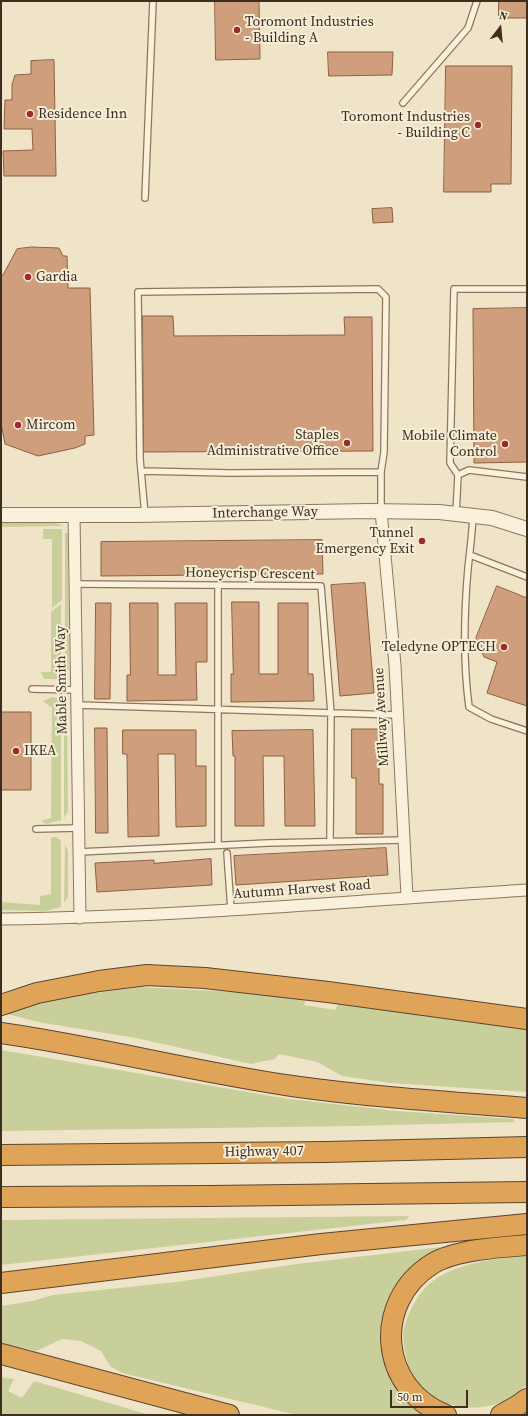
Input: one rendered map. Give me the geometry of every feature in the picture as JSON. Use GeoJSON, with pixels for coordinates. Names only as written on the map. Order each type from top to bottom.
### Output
{"type":"FeatureCollection","features":[{"type":"Feature","properties":{"kind":"highway"},"geometry":{"type":"LineString","coordinates":[[1,1005],[37,993],[99,981],[146,975],[205,978],[328,992],[527,1019]]}},
{"type":"Feature","properties":{"kind":"highway"},"geometry":{"type":"LineString","coordinates":[[1,1033],[50,1040],[197,1070],[291,1086],[371,1096],[527,1108]]}},
{"type":"Feature","properties":{"kind":"highway","name":"Highway 407"},"geometry":{"type":"LineString","coordinates":[[1,1154],[333,1152],[527,1147]]}},
{"type":"Feature","properties":{"kind":"highway"},"geometry":{"type":"LineString","coordinates":[[1,1197],[527,1192]]}},
{"type":"Feature","properties":{"kind":"highway"},"geometry":{"type":"LineString","coordinates":[[1,1283],[322,1244],[527,1224]]}},
{"type":"Feature","properties":{"kind":"highway"},"geometry":{"type":"LineString","coordinates":[[446,1415],[425,1404],[410,1392],[398,1371],[390,1334],[392,1321],[398,1303],[409,1283],[433,1264],[452,1256],[486,1249],[527,1245]]}},
{"type":"Feature","properties":{"kind":"highway"},"geometry":{"type":"LineString","coordinates":[[1,1354],[229,1415]]}},
{"type":"Feature","properties":{"kind":"highway"},"geometry":{"type":"LineString","coordinates":[[501,1415],[527,1399]]}},
{"type":"Feature","properties":{"kind":"street","name":"Interchange Way"},"geometry":{"type":"LineString","coordinates":[[1,515],[145,515],[381,511],[439,512],[492,518],[527,529]]}},
{"type":"Feature","properties":{"kind":"street","name":"Millway Avenue"},"geometry":{"type":"LineString","coordinates":[[381,511],[394,658],[407,897]]}},
{"type":"Feature","properties":{"kind":"street","name":"Mable Smith Way"},"geometry":{"type":"LineString","coordinates":[[74,514],[80,918]]}},
{"type":"Feature","properties":{"kind":"street","name":"Autumn Harvest Road"},"geometry":{"type":"LineString","coordinates":[[1,919],[80,918],[231,910],[527,890]]}},
{"type":"Feature","properties":{"kind":"lane"},"geometry":{"type":"LineString","coordinates":[[145,198],[153,1]]}},
{"type":"Feature","properties":{"kind":"lane"},"geometry":{"type":"LineString","coordinates":[[403,103],[468,28],[477,1]]}},
{"type":"Feature","properties":{"kind":"lane"},"geometry":{"type":"LineString","coordinates":[[145,515],[140,459],[138,292],[378,289],[386,297],[384,452],[381,472],[381,511]]}},
{"type":"Feature","properties":{"kind":"lane"},"geometry":{"type":"LineString","coordinates":[[456,514],[458,475],[450,462],[454,289],[527,289]]}},
{"type":"Feature","properties":{"kind":"lane"},"geometry":{"type":"LineString","coordinates":[[458,475],[469,470],[527,477]]}},
{"type":"Feature","properties":{"kind":"lane"},"geometry":{"type":"LineString","coordinates":[[141,471],[230,473],[381,472]]}},
{"type":"Feature","properties":{"kind":"lane"},"geometry":{"type":"LineString","coordinates":[[473,516],[467,595],[465,679],[469,707],[490,719],[527,731]]}},
{"type":"Feature","properties":{"kind":"lane"},"geometry":{"type":"LineString","coordinates":[[470,555],[527,577]]}},
{"type":"Feature","properties":{"kind":"lane","name":"Honeycrisp Crescent"},"geometry":{"type":"LineString","coordinates":[[75,584],[321,586],[331,712]]}},
{"type":"Feature","properties":{"kind":"lane"},"geometry":{"type":"LineString","coordinates":[[218,585],[218,845]]}},
{"type":"Feature","properties":{"kind":"lane"},"geometry":{"type":"LineString","coordinates":[[32,689],[77,690]]}},
{"type":"Feature","properties":{"kind":"lane"},"geometry":{"type":"LineString","coordinates":[[77,705],[397,715]]}},
{"type":"Feature","properties":{"kind":"lane"},"geometry":{"type":"LineString","coordinates":[[330,841],[331,712]]}},
{"type":"Feature","properties":{"kind":"lane"},"geometry":{"type":"LineString","coordinates":[[36,829],[79,828]]}},
{"type":"Feature","properties":{"kind":"lane"},"geometry":{"type":"LineString","coordinates":[[79,852],[218,845],[404,840]]}},
{"type":"Feature","properties":{"kind":"lane"},"geometry":{"type":"LineString","coordinates":[[227,853],[231,910]]}},
{"type":"Feature","properties":{"kind":"green space"},"geometry":{"type":"Polygon","coordinates":[[[42,521],[63,526],[1,527],[1,522],[42,521]]]}},
{"type":"Feature","properties":{"kind":"green space"},"geometry":{"type":"Polygon","coordinates":[[[43,529],[62,529],[62,600],[52,608],[52,539],[43,539],[43,529]]]}},
{"type":"Feature","properties":{"kind":"green space"},"geometry":{"type":"Polygon","coordinates":[[[65,533],[68,533],[69,669],[65,674],[65,533]]]}},
{"type":"Feature","properties":{"kind":"green space"},"geometry":{"type":"Polygon","coordinates":[[[61,604],[61,679],[44,679],[41,672],[51,672],[51,612],[61,604]]]}},
{"type":"Feature","properties":{"kind":"green space"},"geometry":{"type":"Polygon","coordinates":[[[52,697],[61,699],[61,820],[46,824],[41,821],[51,818],[52,708],[43,701],[52,697]]]}},
{"type":"Feature","properties":{"kind":"green space"},"geometry":{"type":"Polygon","coordinates":[[[64,703],[67,708],[68,811],[64,818],[64,703]]]}},
{"type":"Feature","properties":{"kind":"green space"},"geometry":{"type":"Polygon","coordinates":[[[56,837],[61,841],[61,907],[45,911],[1,910],[1,902],[40,905],[40,896],[51,894],[51,838],[56,837]]]}},
{"type":"Feature","properties":{"kind":"green space"},"geometry":{"type":"Polygon","coordinates":[[[65,844],[68,851],[68,897],[64,903],[65,844]]]}},
{"type":"Feature","properties":{"kind":"green space"},"geometry":{"type":"Polygon","coordinates":[[[140,987],[275,994],[306,998],[304,1005],[335,1010],[339,1002],[427,1016],[504,1025],[527,1030],[527,1092],[390,1083],[342,1076],[317,1062],[279,1054],[275,1059],[251,1064],[136,1038],[38,1022],[3,1013],[44,1000],[140,987]]]}},
{"type":"Feature","properties":{"kind":"green space"},"geometry":{"type":"Polygon","coordinates":[[[1,1050],[289,1099],[397,1111],[514,1119],[515,1122],[1,1131],[1,1050]]]}},
{"type":"Feature","properties":{"kind":"green space"},"geometry":{"type":"Polygon","coordinates":[[[409,1216],[406,1220],[1,1265],[1,1220],[409,1216]]]}},
{"type":"Feature","properties":{"kind":"green space"},"geometry":{"type":"Polygon","coordinates":[[[458,1245],[423,1259],[406,1275],[401,1286],[385,1348],[386,1362],[398,1390],[412,1405],[428,1415],[297,1415],[122,1373],[110,1366],[101,1351],[81,1341],[62,1339],[36,1351],[1,1343],[1,1306],[32,1301],[53,1295],[176,1282],[297,1264],[458,1245]]]}},
{"type":"Feature","properties":{"kind":"green space"},"geometry":{"type":"Polygon","coordinates":[[[527,1255],[527,1385],[511,1399],[497,1404],[475,1408],[453,1405],[433,1396],[413,1378],[405,1353],[404,1328],[413,1305],[418,1297],[435,1279],[451,1271],[483,1261],[527,1255]]]}},
{"type":"Feature","properties":{"kind":"green space"},"geometry":{"type":"Polygon","coordinates":[[[1,1377],[14,1379],[8,1391],[22,1398],[34,1381],[150,1415],[1,1415],[1,1377]]]}},
{"type":"Feature","properties":{"kind":"building","name":"Toromont Industries - Building A"},"geometry":{"type":"Polygon","coordinates":[[[215,1],[259,1],[260,59],[216,60],[215,1]]]}},
{"type":"Feature","properties":{"kind":"building"},"geometry":{"type":"Polygon","coordinates":[[[499,1],[527,1],[527,18],[499,18],[499,1]]]}},
{"type":"Feature","properties":{"kind":"building"},"geometry":{"type":"Polygon","coordinates":[[[328,52],[393,52],[392,75],[329,76],[328,52]]]}},
{"type":"Feature","properties":{"kind":"building","name":"Residence Inn"},"geometry":{"type":"Polygon","coordinates":[[[54,60],[56,176],[4,176],[3,151],[33,150],[32,129],[4,129],[5,100],[12,100],[12,85],[15,75],[31,74],[31,61],[54,60]]]}},
{"type":"Feature","properties":{"kind":"building","name":"Toromont Industries - Building C"},"geometry":{"type":"Polygon","coordinates":[[[446,66],[512,66],[511,184],[491,184],[491,192],[444,192],[446,66]]]}},
{"type":"Feature","properties":{"kind":"building"},"geometry":{"type":"Polygon","coordinates":[[[392,208],[393,222],[373,223],[372,209],[392,208]]]}},
{"type":"Feature","properties":{"kind":"building"},"geometry":{"type":"Polygon","coordinates":[[[32,247],[59,248],[63,256],[67,256],[68,288],[90,288],[94,435],[85,436],[85,444],[75,448],[38,456],[5,444],[1,423],[1,275],[3,275],[17,249],[32,247]]]}},
{"type":"Feature","properties":{"kind":"building"},"geometry":{"type":"Polygon","coordinates":[[[527,308],[527,462],[474,463],[473,309],[527,308]]]}},
{"type":"Feature","properties":{"kind":"building"},"geometry":{"type":"Polygon","coordinates":[[[143,316],[173,316],[174,336],[345,335],[344,317],[372,317],[373,451],[144,452],[143,316]]]}},
{"type":"Feature","properties":{"kind":"building"},"geometry":{"type":"Polygon","coordinates":[[[322,540],[323,574],[101,576],[101,542],[322,540]]]}},
{"type":"Feature","properties":{"kind":"building"},"geometry":{"type":"Polygon","coordinates":[[[365,583],[374,693],[340,696],[331,585],[365,583]]]}},
{"type":"Feature","properties":{"kind":"building","name":"Teledyne OPTECH"},"geometry":{"type":"Polygon","coordinates":[[[497,586],[527,598],[527,706],[487,693],[497,662],[484,657],[476,638],[497,586]]]}},
{"type":"Feature","properties":{"kind":"building"},"geometry":{"type":"Polygon","coordinates":[[[232,602],[259,602],[259,674],[278,674],[278,603],[308,603],[308,674],[313,674],[314,701],[231,702],[231,674],[233,674],[232,602]]]}},
{"type":"Feature","properties":{"kind":"building"},"geometry":{"type":"Polygon","coordinates":[[[96,603],[111,603],[110,699],[95,699],[96,603]]]}},
{"type":"Feature","properties":{"kind":"building"},"geometry":{"type":"Polygon","coordinates":[[[130,603],[158,603],[158,675],[176,675],[175,603],[207,603],[207,662],[196,662],[197,700],[127,701],[127,675],[130,675],[130,603]]]}},
{"type":"Feature","properties":{"kind":"building","name":"IKEA"},"geometry":{"type":"Polygon","coordinates":[[[1,712],[31,712],[31,790],[1,790],[1,712]]]}},
{"type":"Feature","properties":{"kind":"building"},"geometry":{"type":"Polygon","coordinates":[[[95,728],[107,728],[108,833],[96,833],[95,728]]]}},
{"type":"Feature","properties":{"kind":"building"},"geometry":{"type":"Polygon","coordinates":[[[352,729],[379,729],[379,784],[383,784],[383,834],[356,834],[356,778],[352,778],[352,729]]]}},
{"type":"Feature","properties":{"kind":"building"},"geometry":{"type":"Polygon","coordinates":[[[123,730],[196,730],[196,766],[206,766],[206,826],[176,827],[175,754],[158,754],[159,836],[128,837],[127,754],[123,754],[123,730]]]}},
{"type":"Feature","properties":{"kind":"building"},"geometry":{"type":"Polygon","coordinates":[[[313,730],[315,826],[285,826],[284,756],[263,756],[264,826],[235,826],[235,756],[233,756],[232,731],[313,730]]]}},
{"type":"Feature","properties":{"kind":"building"},"geometry":{"type":"Polygon","coordinates":[[[386,848],[388,875],[236,885],[234,856],[386,848]]]}},
{"type":"Feature","properties":{"kind":"building"},"geometry":{"type":"Polygon","coordinates":[[[211,859],[212,885],[97,892],[95,863],[154,860],[154,863],[211,859]]]}},
{"type":"Feature","properties":{"kind":"place","name":"Toromont Industries - Building A"},"geometry":{"type":"Point","coordinates":[237,30]}},
{"type":"Feature","properties":{"kind":"place","name":"Residence Inn"},"geometry":{"type":"Point","coordinates":[30,114]}},
{"type":"Feature","properties":{"kind":"place","name":"Toromont Industries - Building C"},"geometry":{"type":"Point","coordinates":[478,125]}},
{"type":"Feature","properties":{"kind":"place","name":"Gardia"},"geometry":{"type":"Point","coordinates":[28,277]}},
{"type":"Feature","properties":{"kind":"place","name":"Mircom"},"geometry":{"type":"Point","coordinates":[18,425]}},
{"type":"Feature","properties":{"kind":"place","name":"Staples Administrative Office"},"geometry":{"type":"Point","coordinates":[347,443]}},
{"type":"Feature","properties":{"kind":"place","name":"Mobile Climate Control"},"geometry":{"type":"Point","coordinates":[505,444]}},
{"type":"Feature","properties":{"kind":"place","name":"Tunnel Emergency Exit"},"geometry":{"type":"Point","coordinates":[422,541]}},
{"type":"Feature","properties":{"kind":"place","name":"Teledyne OPTECH"},"geometry":{"type":"Point","coordinates":[504,647]}},
{"type":"Feature","properties":{"kind":"place","name":"IKEA"},"geometry":{"type":"Point","coordinates":[16,751]}}]}
